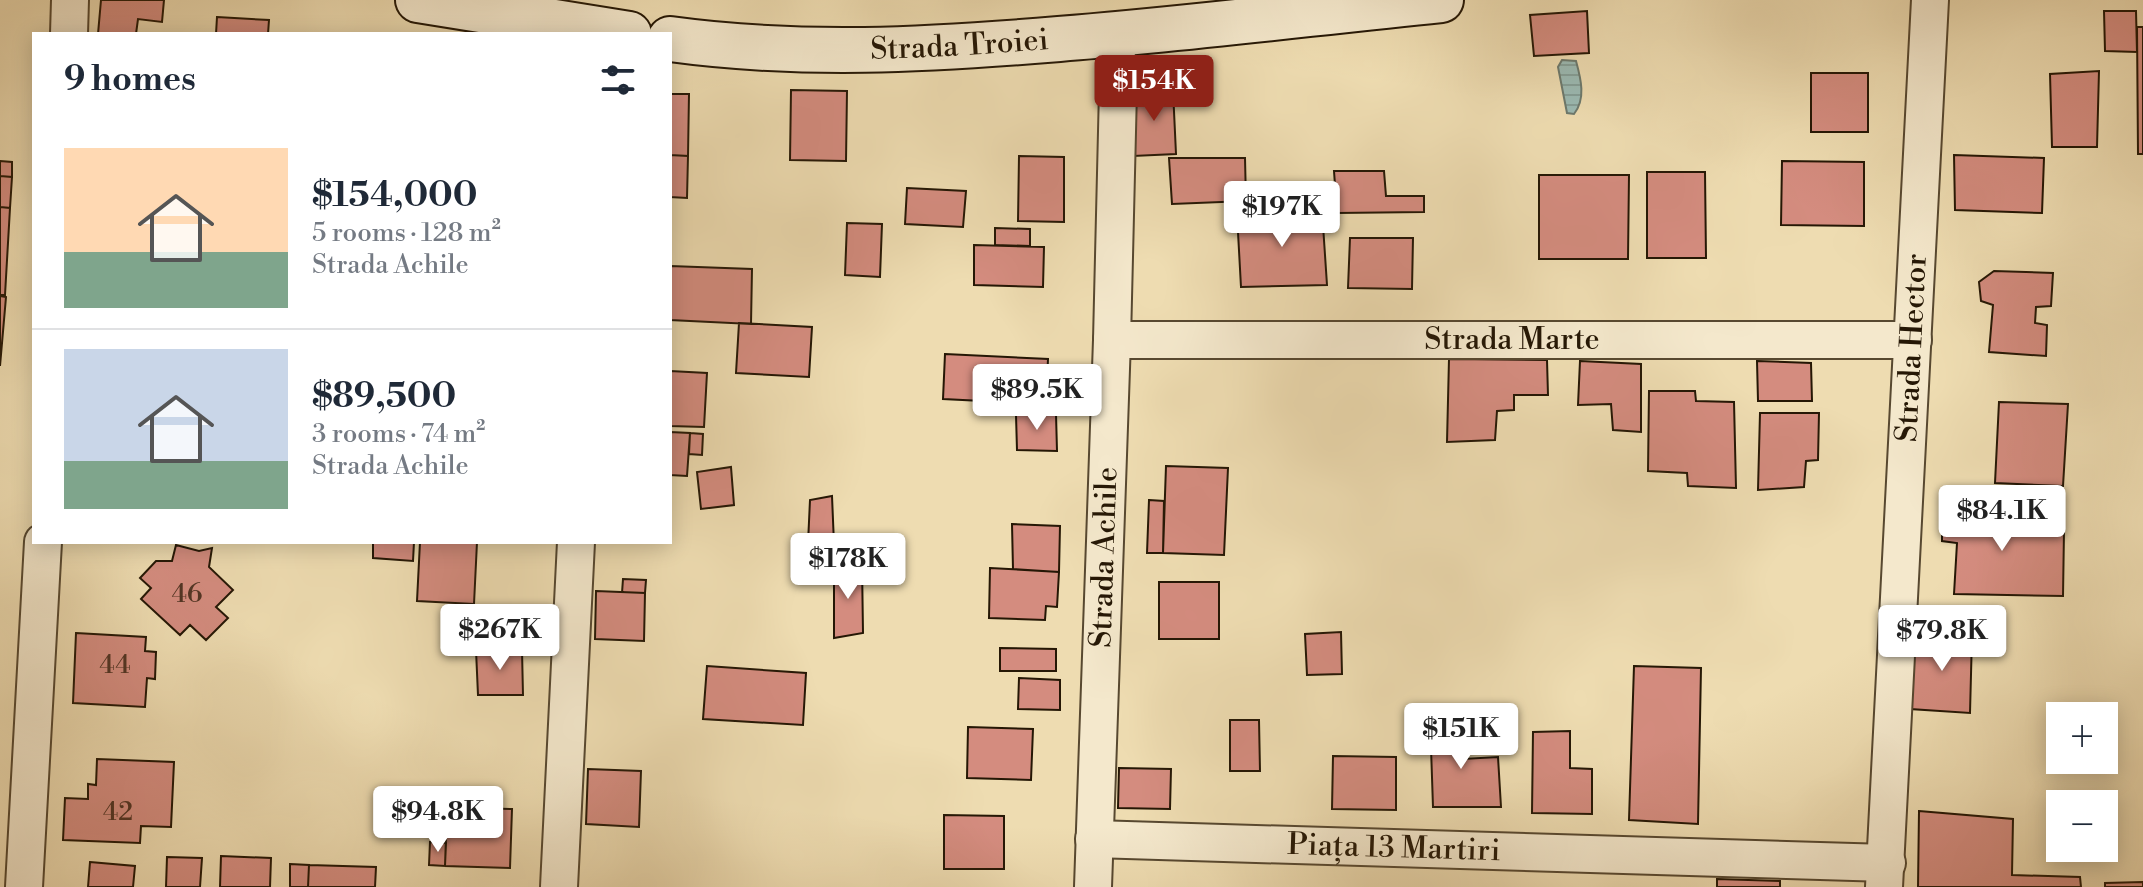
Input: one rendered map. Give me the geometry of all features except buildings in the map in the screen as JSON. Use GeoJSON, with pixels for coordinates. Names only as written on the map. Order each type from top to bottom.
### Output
{"type":"FeatureCollection","features":[{"type":"Feature","properties":{"kind":"main road"},"geometry":{"type":"LineString","coordinates":[[418,0],[604,32]]}},
{"type":"Feature","properties":{"kind":"main road","name":"Strada Troiei"},"geometry":{"type":"LineString","coordinates":[[672,39],[724,46],[843,51],[932,50],[1441,0]]}},
{"type":"Feature","properties":{"kind":"street"},"geometry":{"type":"LineString","coordinates":[[69,32],[70,0]]}},
{"type":"Feature","properties":{"kind":"street","name":"Strada Hector"},"geometry":{"type":"LineString","coordinates":[[1885,875],[1930,0]]}},
{"type":"Feature","properties":{"kind":"street","name":"Strada Achile"},"geometry":{"type":"LineString","coordinates":[[1093,887],[1112,340],[1118,90],[1116,34]]}},
{"type":"Feature","properties":{"kind":"street","name":"Strada Marte"},"geometry":{"type":"LineString","coordinates":[[1112,340],[1913,340]]}},
{"type":"Feature","properties":{"kind":"street"},"geometry":{"type":"LineString","coordinates":[[24,887],[43,544]]}},
{"type":"Feature","properties":{"kind":"street"},"geometry":{"type":"LineString","coordinates":[[559,887],[576,544]]}},
{"type":"Feature","properties":{"kind":"street","name":"Piața 13 Martiri"},"geometry":{"type":"LineString","coordinates":[[1094,839],[1885,875]]}},
{"type":"Feature","properties":{"kind":"water"},"geometry":{"type":"Polygon","coordinates":[[[1562,60],[1576,61],[1581,95],[1574,114],[1567,113],[1558,67],[1562,60]]]}}]}
